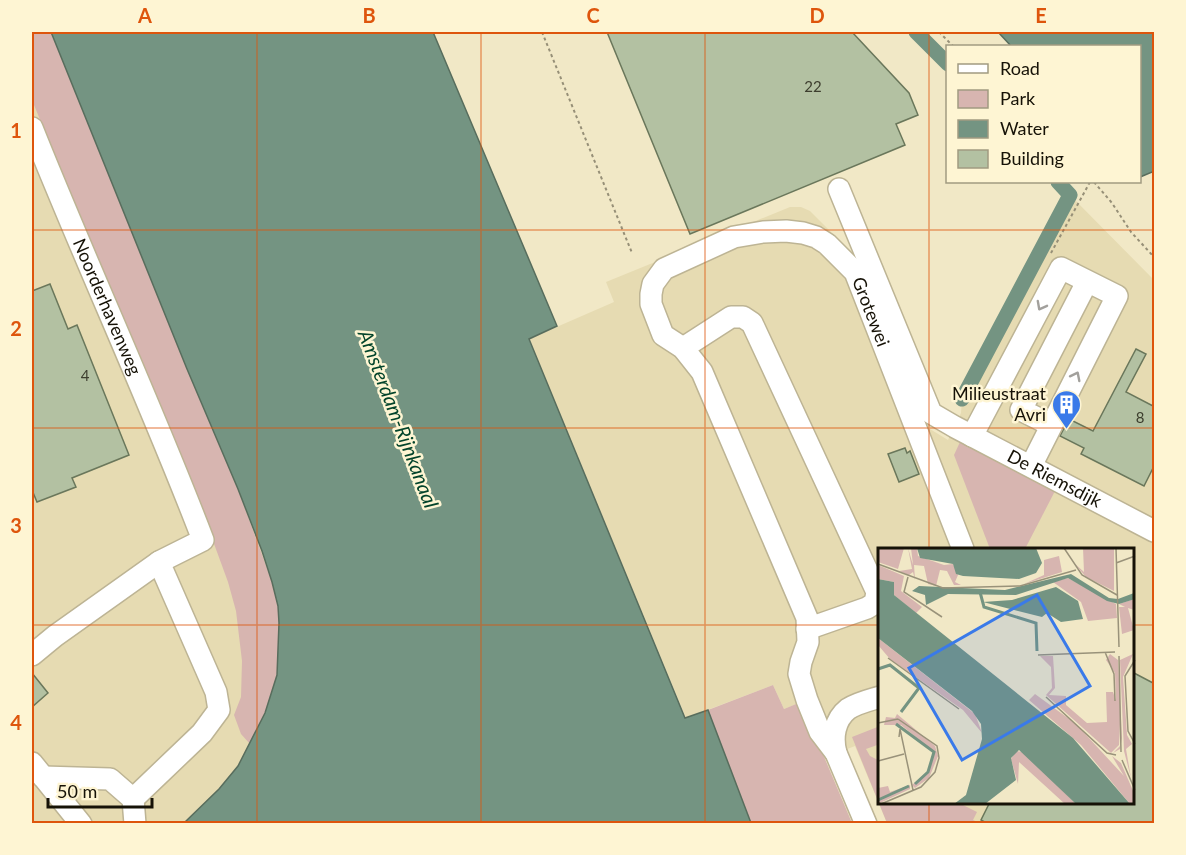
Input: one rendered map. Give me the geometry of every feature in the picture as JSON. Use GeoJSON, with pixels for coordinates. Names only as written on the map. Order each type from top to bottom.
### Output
{"type":"FeatureCollection","features":[{"type":"Feature","properties":{"kind":"street","name":"Noorderhavenweg"},"geometry":{"type":"LineString","coordinates":[[32,128],[203,540],[159,562]]}},
{"type":"Feature","properties":{"kind":"street","name":"De Riemsdijk"},"geometry":{"type":"LineString","coordinates":[[839,189],[931,413],[1155,531]]}},
{"type":"Feature","properties":{"kind":"street","name":"Grotewei"},"geometry":{"type":"LineString","coordinates":[[682,348],[663,335],[651,304],[653,284],[664,268],[734,237],[747,234],[786,231],[803,233],[827,244],[855,272],[963,548]]}},
{"type":"Feature","properties":{"kind":"street"},"geometry":{"type":"LineString","coordinates":[[963,431],[1061,268],[1117,296],[1030,466]]}},
{"type":"Feature","properties":{"kind":"street"},"geometry":{"type":"LineString","coordinates":[[1051,425],[1021,410],[1087,282]]}},
{"type":"Feature","properties":{"kind":"street"},"geometry":{"type":"LineString","coordinates":[[807,629],[867,608],[875,603],[877,592],[752,323],[743,317],[731,317],[682,348],[702,372],[807,618],[807,629],[808,642],[799,674],[820,732],[836,753]]}},
{"type":"Feature","properties":{"kind":"street"},"geometry":{"type":"LineString","coordinates":[[32,655],[54,636],[159,562],[216,692],[219,710],[202,733],[133,799]]}},
{"type":"Feature","properties":{"kind":"street"},"geometry":{"type":"LineString","coordinates":[[807,700],[824,709],[848,709],[878,698]]}},
{"type":"Feature","properties":{"kind":"street"},"geometry":{"type":"LineString","coordinates":[[848,709],[837,725],[833,742],[866,824]]}},
{"type":"Feature","properties":{"kind":"street"},"geometry":{"type":"LineString","coordinates":[[37,770],[110,779],[133,799],[135,824]]}},
{"type":"Feature","properties":{"kind":"street"},"geometry":{"type":"LineString","coordinates":[[37,770],[81,824]]}},
{"type":"Feature","properties":{"kind":"path"},"geometry":{"type":"LineString","coordinates":[[542,32],[632,253]]}},
{"type":"Feature","properties":{"kind":"path"},"geometry":{"type":"LineString","coordinates":[[939,32],[952,45]]}},
{"type":"Feature","properties":{"kind":"path"},"geometry":{"type":"LineString","coordinates":[[1095,183],[1112,202],[1131,232],[1155,257]]}},
{"type":"Feature","properties":{"kind":"shaded area"},"geometry":{"type":"Polygon","coordinates":[[[32,50],[126,281],[306,589],[241,823],[32,823],[32,50]]]}},
{"type":"Feature","properties":{"kind":"shaded area"},"geometry":{"type":"Polygon","coordinates":[[[1070,195],[1154,280],[1154,823],[887,823],[879,804],[1135,804],[1135,548],[878,548],[878,801],[855,746],[824,758],[802,702],[784,709],[773,685],[686,718],[529,339],[614,302],[606,282],[790,207],[801,207],[810,211],[853,254],[925,426],[948,440],[961,413],[962,399],[1070,195]]]}},
{"type":"Feature","properties":{"kind":"green space"},"geometry":{"type":"Polygon","coordinates":[[[32,32],[51,32],[238,489],[272,582],[278,606],[279,623],[277,675],[265,713],[250,744],[241,734],[234,715],[241,697],[242,661],[236,611],[228,582],[202,511],[32,100],[32,32]]]}},
{"type":"Feature","properties":{"kind":"green space"},"geometry":{"type":"Polygon","coordinates":[[[960,442],[1055,491],[1026,548],[990,548],[954,455],[960,442]]]}},
{"type":"Feature","properties":{"kind":"green space"},"geometry":{"type":"Polygon","coordinates":[[[773,685],[784,709],[801,702],[852,823],[751,823],[708,710],[773,685]]]}},
{"type":"Feature","properties":{"kind":"green space"},"geometry":{"type":"Polygon","coordinates":[[[878,727],[878,745],[866,749],[870,756],[878,760],[878,801],[852,737],[878,727]]]}},
{"type":"Feature","properties":{"kind":"green space"},"geometry":{"type":"Polygon","coordinates":[[[879,804],[961,804],[977,812],[973,820],[980,823],[887,823],[879,804]]]}},
{"type":"Feature","properties":{"kind":"water","name":"Amsterdam-Rijnkanaal"},"geometry":{"type":"Polygon","coordinates":[[[51,32],[433,32],[557,326],[529,339],[685,718],[708,710],[751,823],[184,823],[219,789],[238,766],[265,713],[277,675],[278,606],[262,551],[238,489],[51,32]]]}},
{"type":"Feature","properties":{"kind":"water"},"geometry":{"type":"Polygon","coordinates":[[[998,32],[1154,32],[1154,173],[1141,177],[1141,45],[1010,45],[998,32]]]}},
{"type":"Feature","properties":{"kind":"building"},"geometry":{"type":"Polygon","coordinates":[[[607,32],[852,32],[909,93],[918,115],[896,124],[905,145],[690,234],[607,32]]]}},
{"type":"Feature","properties":{"kind":"building"},"geometry":{"type":"Polygon","coordinates":[[[50,284],[68,329],[77,325],[129,455],[72,478],[76,487],[37,502],[32,490],[32,291],[50,284]]]}},
{"type":"Feature","properties":{"kind":"building"},"geometry":{"type":"Polygon","coordinates":[[[1136,349],[1146,354],[1126,392],[1155,407],[1155,464],[1144,486],[1081,454],[1084,448],[1060,436],[1069,419],[1093,431],[1136,349]]]}},
{"type":"Feature","properties":{"kind":"building"},"geometry":{"type":"Polygon","coordinates":[[[905,448],[907,453],[910,451],[919,474],[899,482],[888,454],[905,448]]]}},
{"type":"Feature","properties":{"kind":"building"},"geometry":{"type":"Polygon","coordinates":[[[32,673],[48,693],[32,707],[32,673]]]}},
{"type":"Feature","properties":{"kind":"building"},"geometry":{"type":"Polygon","coordinates":[[[1135,674],[1155,684],[1155,824],[988,824],[981,820],[989,804],[1135,804],[1135,674]]]}},
{"type":"Feature","properties":{"kind":"waterway"},"geometry":{"type":"LineString","coordinates":[[916,32],[946,62]]}},
{"type":"Feature","properties":{"kind":"waterway"},"geometry":{"type":"LineString","coordinates":[[962,399],[1070,195],[1059,183]]}},
{"type":"Feature","properties":{"kind":"place","name":"Milieustraat Avri"},"geometry":{"type":"Point","coordinates":[1067,430]}}]}
